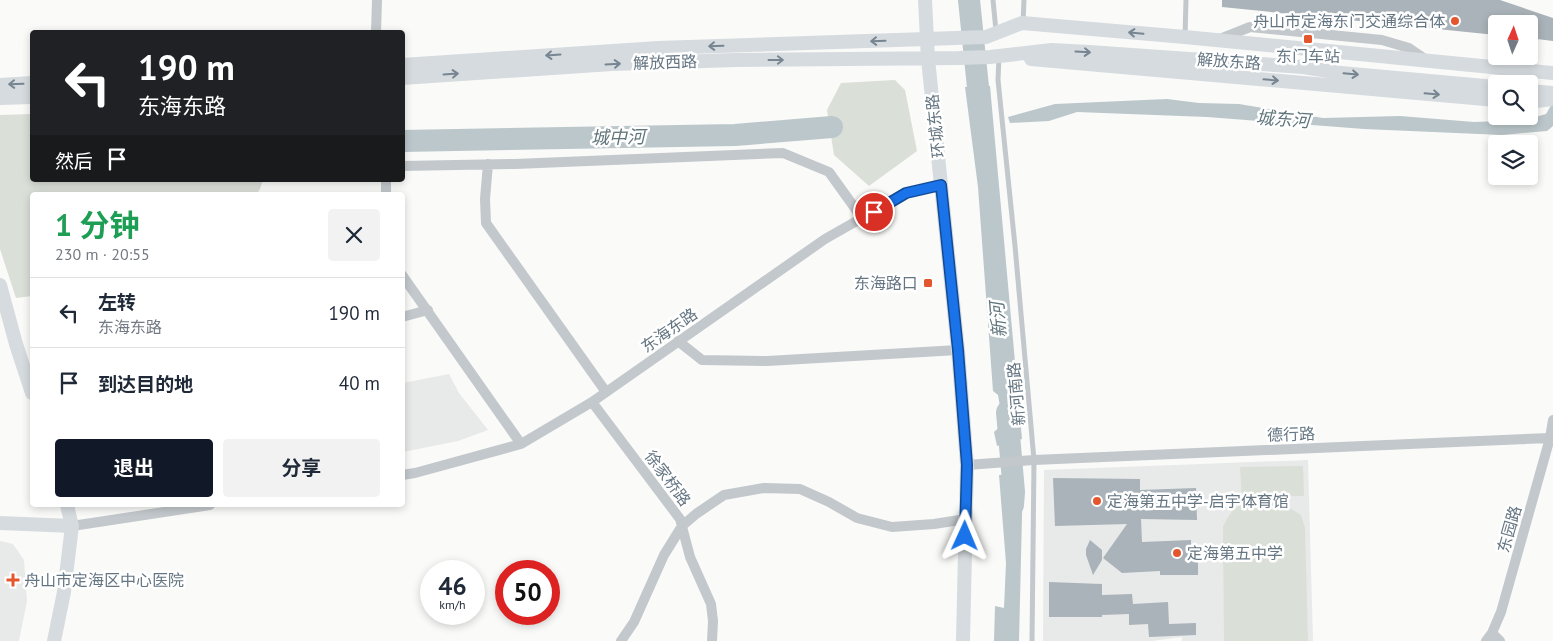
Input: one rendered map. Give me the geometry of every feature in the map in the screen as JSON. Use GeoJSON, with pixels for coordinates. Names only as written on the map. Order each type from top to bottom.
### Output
{"type":"FeatureCollection","features":[{"type":"Feature","properties":{"kind":"street"},"geometry":{"type":"LineString","coordinates":[[376,30],[377,0]]}},
{"type":"Feature","properties":{"kind":"street","name":"环城东路"},"geometry":{"type":"LineString","coordinates":[[926,0],[928,59],[958,350],[967,465],[963,641]]}},
{"type":"Feature","properties":{"kind":"street"},"geometry":{"type":"LineString","coordinates":[[405,65],[658,48],[927,40],[991,36],[1022,23],[1553,73]]}},
{"type":"Feature","properties":{"kind":"street"},"geometry":{"type":"LineString","coordinates":[[1215,60],[1216,41]]}},
{"type":"Feature","properties":{"kind":"street","name":"解放东路"},"geometry":{"type":"LineString","coordinates":[[995,56],[1052,50],[1215,60],[1488,86]]}},
{"type":"Feature","properties":{"kind":"street"},"geometry":{"type":"LineString","coordinates":[[995,56],[1488,99]]}},
{"type":"Feature","properties":{"kind":"street","name":"解放西路"},"geometry":{"type":"LineString","coordinates":[[405,78],[612,64],[736,60],[928,59],[995,56]]}},
{"type":"Feature","properties":{"kind":"street"},"geometry":{"type":"LineString","coordinates":[[0,85],[30,83]]}},
{"type":"Feature","properties":{"kind":"street"},"geometry":{"type":"LineString","coordinates":[[1538,92],[1553,94]]}},
{"type":"Feature","properties":{"kind":"street"},"geometry":{"type":"LineString","coordinates":[[0,98],[30,97]]}},
{"type":"Feature","properties":{"kind":"street"},"geometry":{"type":"LineString","coordinates":[[1538,101],[1553,99]]}},
{"type":"Feature","properties":{"kind":"street"},"geometry":{"type":"LineString","coordinates":[[405,166],[783,153],[829,172],[862,218]]}},
{"type":"Feature","properties":{"kind":"street"},"geometry":{"type":"LineString","coordinates":[[488,164],[485,199],[486,223],[606,392]]}},
{"type":"Feature","properties":{"kind":"street","name":"东海东路"},"geometry":{"type":"LineString","coordinates":[[405,475],[521,444],[592,402],[826,239],[906,193],[941,185]]}},
{"type":"Feature","properties":{"kind":"street"},"geometry":{"type":"LineString","coordinates":[[405,278],[521,444]]}},
{"type":"Feature","properties":{"kind":"street"},"geometry":{"type":"LineString","coordinates":[[0,285],[30,387]]}},
{"type":"Feature","properties":{"kind":"street"},"geometry":{"type":"LineString","coordinates":[[405,315],[428,310]]}},
{"type":"Feature","properties":{"kind":"street"},"geometry":{"type":"LineString","coordinates":[[678,341],[702,360],[767,361],[958,350]]}},
{"type":"Feature","properties":{"kind":"street","name":"徐家桥路"},"geometry":{"type":"LineString","coordinates":[[592,402],[680,519],[690,557],[711,604],[713,621],[712,641]]}},
{"type":"Feature","properties":{"kind":"street","name":"东园路"},"geometry":{"type":"LineString","coordinates":[[1500,641],[1489,637],[1501,612],[1550,438],[1553,420]]}},
{"type":"Feature","properties":{"kind":"street","name":"德行路"},"geometry":{"type":"LineString","coordinates":[[967,465],[1034,460],[1550,438]]}},
{"type":"Feature","properties":{"kind":"street"},"geometry":{"type":"LineString","coordinates":[[621,641],[634,622],[664,556],[682,526],[724,495],[764,488],[800,489],[829,502],[857,518],[892,527],[934,524],[966,519]]}},
{"type":"Feature","properties":{"kind":"street"},"geometry":{"type":"LineString","coordinates":[[54,641],[64,592],[72,526],[67,507]]}},
{"type":"Feature","properties":{"kind":"street"},"geometry":{"type":"LineString","coordinates":[[0,523],[72,526],[192,507]]}},
{"type":"Feature","properties":{"kind":"lane"},"geometry":{"type":"LineString","coordinates":[[991,36],[993,0]]}},
{"type":"Feature","properties":{"kind":"lane"},"geometry":{"type":"LineString","coordinates":[[1022,23],[1024,0]]}},
{"type":"Feature","properties":{"kind":"lane"},"geometry":{"type":"LineString","coordinates":[[1185,37],[1186,0]]}},
{"type":"Feature","properties":{"kind":"lane","name":"新河南路"},"geometry":{"type":"LineString","coordinates":[[995,56],[1015,246],[1034,460],[1032,641]]}},
{"type":"Feature","properties":{"kind":"shaded area"},"geometry":{"type":"Polygon","coordinates":[[[895,80],[905,90],[917,151],[869,186],[834,155],[827,110],[841,83],[895,80]]]}},
{"type":"Feature","properties":{"kind":"shaded area"},"geometry":{"type":"Polygon","coordinates":[[[30,114],[30,182],[262,182],[258,192],[30,192],[30,296],[16,298],[0,249],[0,115],[30,114]]]}},
{"type":"Feature","properties":{"kind":"shaded area"},"geometry":{"type":"Polygon","coordinates":[[[449,374],[459,393],[488,430],[458,441],[405,452],[405,383],[449,374]]]}},
{"type":"Feature","properties":{"kind":"shaded area","name":"定海第五中学"},"geometry":{"type":"Polygon","coordinates":[[[1308,460],[1313,641],[1182,641],[1182,637],[1152,641],[1043,641],[1044,470],[1308,460]]]}},
{"type":"Feature","properties":{"kind":"shaded area"},"geometry":{"type":"Polygon","coordinates":[[[1303,466],[1304,496],[1242,497],[1240,467],[1303,466]]]}},
{"type":"Feature","properties":{"kind":"shaded area"},"geometry":{"type":"Polygon","coordinates":[[[1266,499],[1281,503],[1301,515],[1305,528],[1308,641],[1224,641],[1223,527],[1231,514],[1239,506],[1251,501],[1266,499]]]}},
{"type":"Feature","properties":{"kind":"shaded area","name":"舟山市定海区中心医院"},"geometry":{"type":"Polygon","coordinates":[[[0,541],[13,544],[24,560],[27,601],[19,641],[0,641],[0,541]]]}},
{"type":"Feature","properties":{"kind":"water","name":"新河"},"geometry":{"type":"Polygon","coordinates":[[[990,86],[1022,439],[997,446],[994,432],[1003,424],[998,395],[993,391],[978,187],[965,87],[990,86]]]}},
{"type":"Feature","properties":{"kind":"water","name":"城东河"},"geometry":{"type":"Polygon","coordinates":[[[1167,99],[1199,103],[1239,104],[1323,118],[1400,116],[1488,121],[1488,125],[1538,125],[1538,116],[1546,114],[1553,102],[1553,126],[1547,131],[1502,135],[1364,129],[1207,117],[1077,112],[1049,121],[1010,123],[1008,117],[1055,104],[1167,99]]]}},
{"type":"Feature","properties":{"kind":"water"},"geometry":{"type":"Polygon","coordinates":[[[1023,474],[1019,641],[994,641],[995,606],[1004,608],[1006,563],[999,475],[1023,474]]]}},
{"type":"Feature","properties":{"kind":"building","name":"舟山市定海东门交通综合体"},"geometry":{"type":"Polygon","coordinates":[[[1222,0],[1500,0],[1553,18],[1553,41],[1538,39],[1538,15],[1488,15],[1488,34],[1222,7],[1222,0]]]}},
{"type":"Feature","properties":{"kind":"building"},"geometry":{"type":"Polygon","coordinates":[[[1053,478],[1140,479],[1140,490],[1196,488],[1197,520],[1141,519],[1142,542],[1191,540],[1191,547],[1198,547],[1198,575],[1160,575],[1160,571],[1122,573],[1103,558],[1127,524],[1055,526],[1053,478]]]}},
{"type":"Feature","properties":{"kind":"building"},"geometry":{"type":"Polygon","coordinates":[[[1090,540],[1102,550],[1102,560],[1093,575],[1086,555],[1086,549],[1090,540]]]}},
{"type":"Feature","properties":{"kind":"building"},"geometry":{"type":"Polygon","coordinates":[[[1049,582],[1102,584],[1102,595],[1132,594],[1133,604],[1168,602],[1169,624],[1196,623],[1196,635],[1149,637],[1148,624],[1129,625],[1129,614],[1102,615],[1102,617],[1049,617],[1049,582]]]}},
{"type":"Feature","properties":{"kind":"waterway","name":"新河"},"geometry":{"type":"LineString","coordinates":[[969,0],[981,116]]}},
{"type":"Feature","properties":{"kind":"waterway","name":"城中河"},"geometry":{"type":"LineString","coordinates":[[405,141],[735,135],[832,127]]}},
{"type":"Feature","properties":{"kind":"waterway","name":"新河"},"geometry":{"type":"LineString","coordinates":[[1007,412],[1014,492],[1013,505]]}},
{"type":"Feature","properties":{"kind":"place","name":"舟山市定海东门交通综合体"},"geometry":{"type":"Point","coordinates":[1455,21]}},
{"type":"Feature","properties":{"kind":"place","name":"东门车站"},"geometry":{"type":"Point","coordinates":[1308,39]}},
{"type":"Feature","properties":{"kind":"place","name":"东海路口"},"geometry":{"type":"Point","coordinates":[928,283]}},
{"type":"Feature","properties":{"kind":"place","name":"定海第五中学-启宇体育馆"},"geometry":{"type":"Point","coordinates":[1097,501]}},
{"type":"Feature","properties":{"kind":"place","name":"定海第五中学"},"geometry":{"type":"Point","coordinates":[1177,553]}},
{"type":"Feature","properties":{"kind":"place","name":"舟山市定海区中心医院"},"geometry":{"type":"Point","coordinates":[13,580]}},
{"type":"Feature","properties":{"kind":"route"},"geometry":{"type":"LineString","coordinates":[[874,212],[906,193],[941,185],[958,350],[967,465],[965,536]]}}]}
